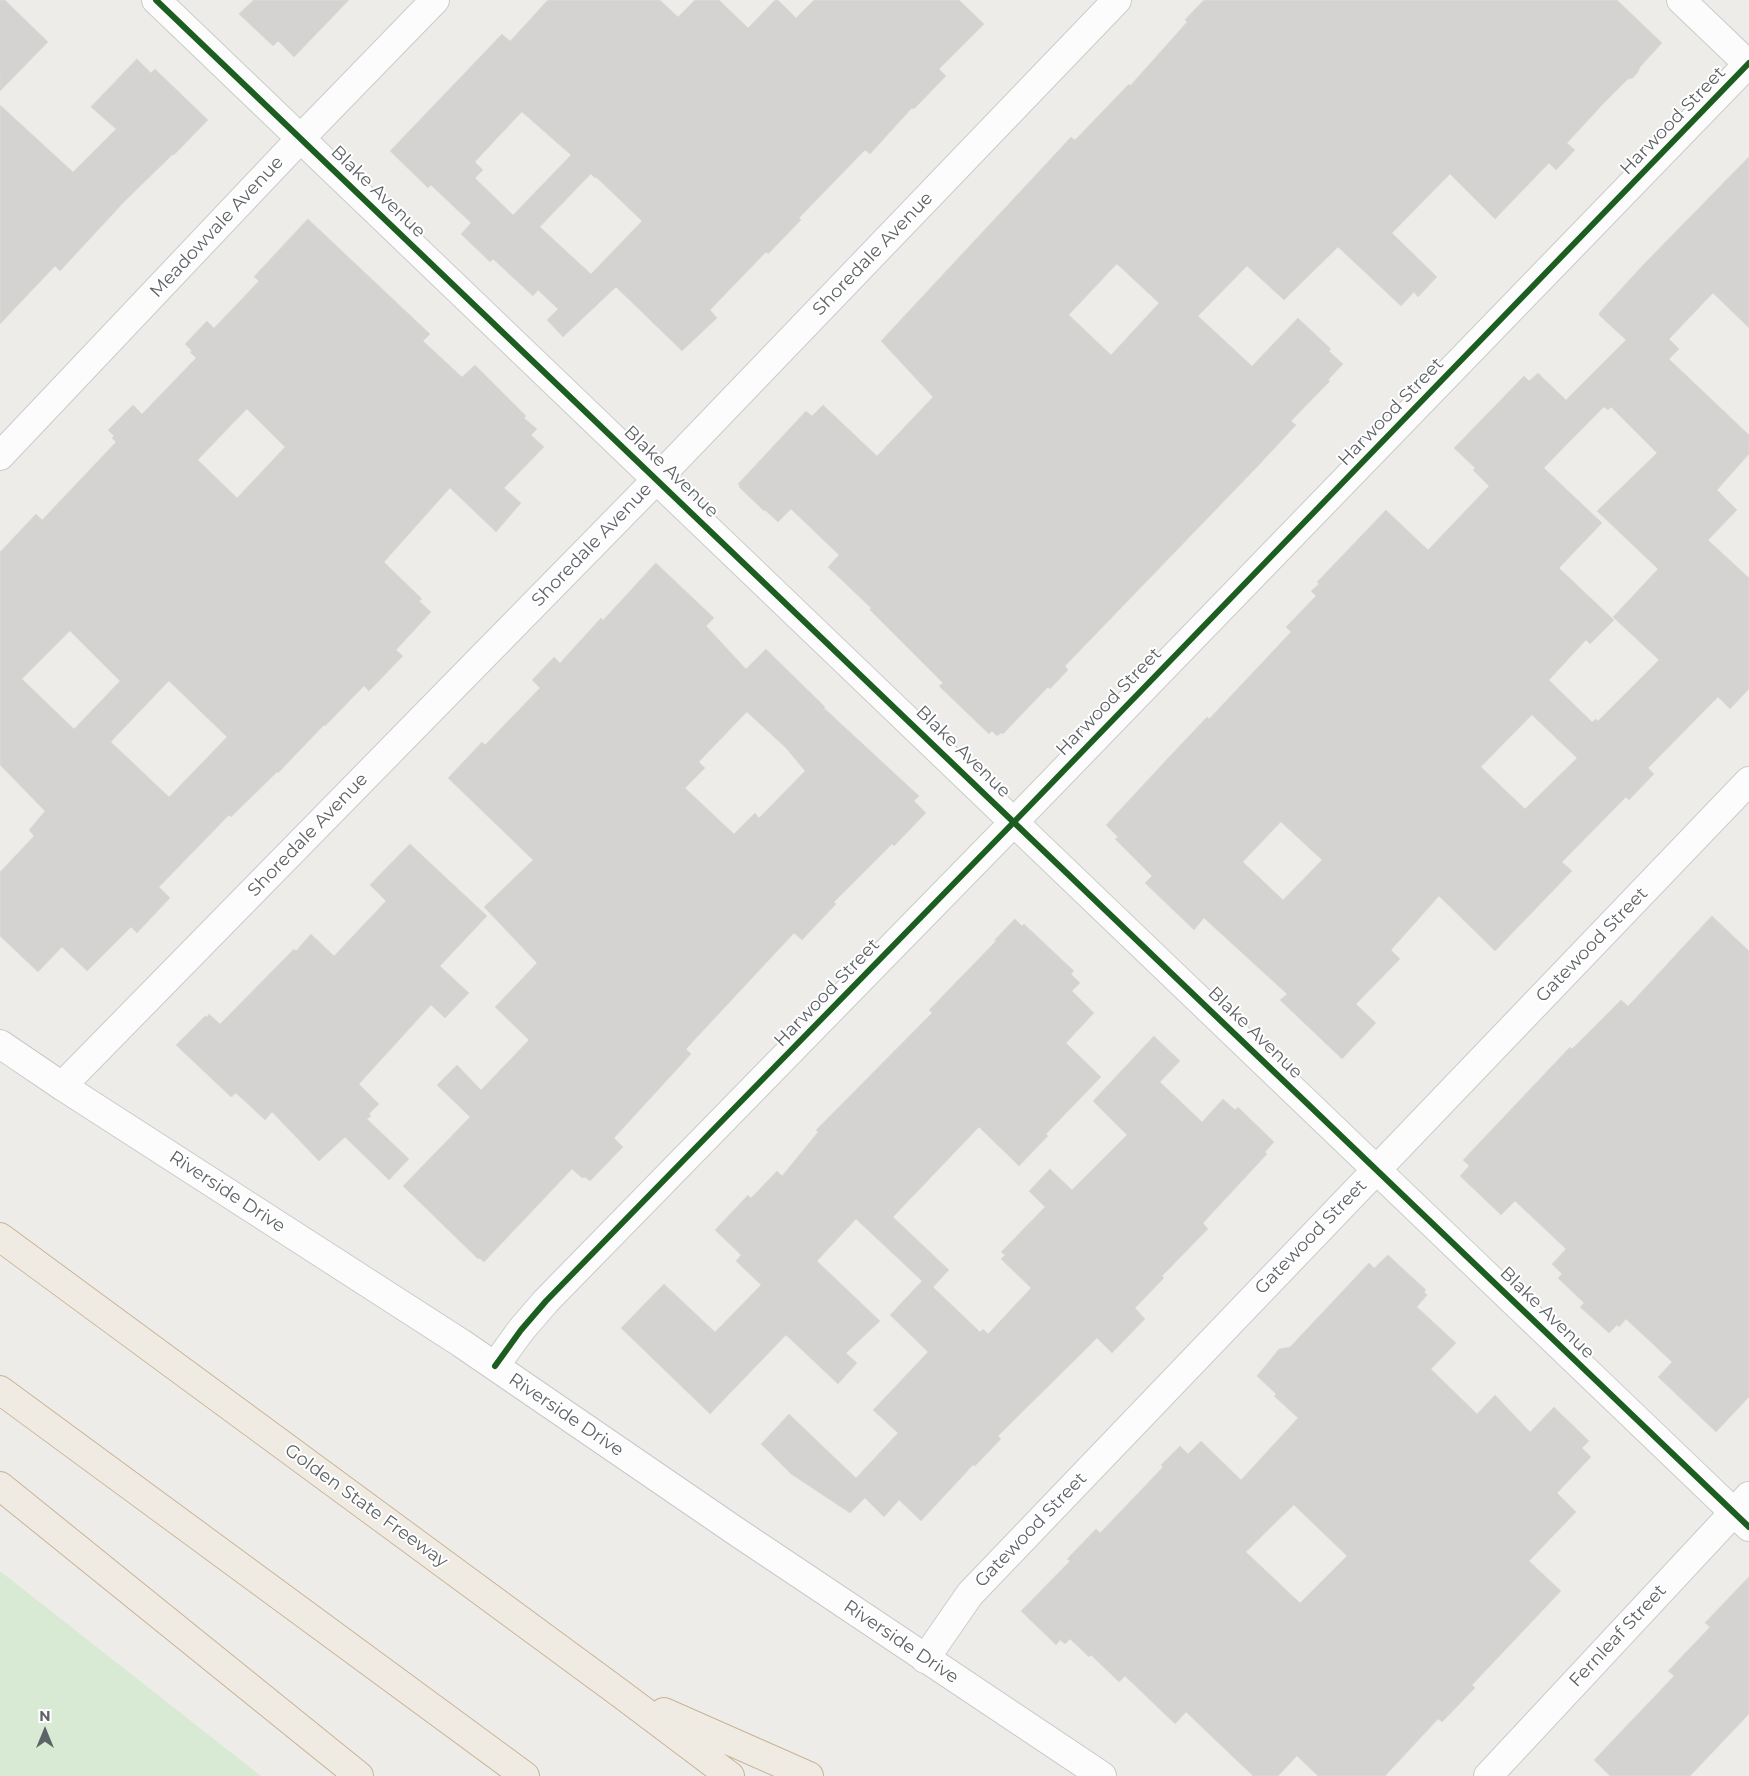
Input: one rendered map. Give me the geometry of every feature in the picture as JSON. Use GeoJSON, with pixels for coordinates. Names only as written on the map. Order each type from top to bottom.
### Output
{"type":"FeatureCollection","features":[{"type":"Feature","properties":{"kind":"highway","name":"Golden State Freeway"},"geometry":{"type":"LineString","coordinates":[[0,1237],[730,1776]]}},
{"type":"Feature","properties":{"kind":"highway"},"geometry":{"type":"LineString","coordinates":[[0,1390],[525,1776]]}},
{"type":"Feature","properties":{"kind":"highway"},"geometry":{"type":"LineString","coordinates":[[0,1486],[359,1776]]}},
{"type":"Feature","properties":{"kind":"highway"},"geometry":{"type":"LineString","coordinates":[[621,1694],[809,1776]]}},
{"type":"Feature","properties":{"kind":"street","name":"Blake Avenue"},"geometry":{"type":"LineString","coordinates":[[156,0],[1375,1170],[1744,1511]]}},
{"type":"Feature","properties":{"kind":"street","name":"Meadowvale Avenue"},"geometry":{"type":"LineString","coordinates":[[0,456],[301,138],[435,0]]}},
{"type":"Feature","properties":{"kind":"street","name":"Shoredale Avenue"},"geometry":{"type":"LineString","coordinates":[[62,1086],[657,479],[1117,0]]}},
{"type":"Feature","properties":{"kind":"street"},"geometry":{"type":"LineString","coordinates":[[1681,0],[1749,64]]}},
{"type":"Feature","properties":{"kind":"street","name":"Harwood Street"},"geometry":{"type":"LineString","coordinates":[[495,1366],[521,1330],[546,1301],[1014,822],[1749,64]]}},
{"type":"Feature","properties":{"kind":"street","name":"Gatewood Street"},"geometry":{"type":"LineString","coordinates":[[926,1659],[970,1594],[1749,781]]}},
{"type":"Feature","properties":{"kind":"street","name":"Riverside Drive"},"geometry":{"type":"LineString","coordinates":[[0,1044],[495,1366],[737,1532],[1102,1776]]}},
{"type":"Feature","properties":{"kind":"street","name":"Fernleaf Street"},"geometry":{"type":"LineString","coordinates":[[1488,1776],[1744,1511]]}},
{"type":"Feature","properties":{"kind":"green space"},"geometry":{"type":"Polygon","coordinates":[[[0,1571],[261,1776],[0,1776],[0,1571]]]}},
{"type":"Feature","properties":{"kind":"building"},"geometry":{"type":"Polygon","coordinates":[[[0,0],[5,0],[48,42],[0,91],[0,0]]]}},
{"type":"Feature","properties":{"kind":"building"},"geometry":{"type":"Polygon","coordinates":[[[254,0],[349,0],[294,57],[278,41],[273,46],[239,14],[254,0]]]}},
{"type":"Feature","properties":{"kind":"building"},"geometry":{"type":"Polygon","coordinates":[[[548,0],[660,0],[678,17],[695,0],[719,0],[748,28],[775,0],[778,0],[796,18],[814,0],[959,0],[984,24],[939,69],[946,76],[914,109],[912,108],[870,154],[865,150],[799,218],[801,220],[768,254],[766,252],[710,310],[717,318],[682,351],[616,287],[563,337],[547,320],[558,309],[538,290],[533,296],[493,259],[490,262],[461,234],[471,223],[431,185],[428,188],[390,151],[502,34],[510,41],[548,0]],[[522,112],[475,162],[483,170],[475,178],[513,215],[571,155],[522,112]],[[591,174],[540,227],[591,274],[642,221],[591,174]]]}},
{"type":"Feature","properties":{"kind":"building"},"geometry":{"type":"Polygon","coordinates":[[[1204,0],[1617,0],[1662,43],[1640,67],[1633,78],[1628,79],[1567,143],[1575,150],[1556,170],[1549,163],[1495,219],[1450,174],[1392,233],[1437,277],[1418,297],[1414,292],[1401,306],[1338,247],[1284,300],[1247,266],[1198,316],[1252,366],[1298,318],[1331,349],[1329,351],[1343,364],[1328,380],[1330,381],[1291,421],[1296,425],[1065,666],[1068,670],[1050,689],[1048,687],[1003,734],[1001,733],[997,736],[992,731],[989,734],[939,686],[943,683],[870,610],[871,608],[828,567],[839,555],[791,509],[778,522],[764,511],[738,484],[806,411],[812,416],[823,405],[877,456],[933,397],[881,341],[1071,137],[1075,140],[1129,84],[1130,86],[1187,22],[1185,20],[1204,0]],[[1117,264],[1069,315],[1111,355],[1159,303],[1117,264]]]}},
{"type":"Feature","properties":{"kind":"building"},"geometry":{"type":"Polygon","coordinates":[[[137,59],[151,73],[155,69],[208,120],[124,202],[60,271],[55,266],[0,324],[0,105],[73,172],[116,129],[91,107],[137,59]]]}},
{"type":"Feature","properties":{"kind":"building"},"geometry":{"type":"Polygon","coordinates":[[[1749,157],[1749,328],[1713,293],[1669,339],[1679,349],[1669,359],[1749,435],[1749,454],[1717,490],[1737,510],[1708,540],[1749,578],[1749,689],[1730,709],[1718,697],[1648,768],[1654,774],[1629,800],[1626,797],[1562,862],[1572,871],[1495,951],[1439,896],[1391,950],[1400,959],[1356,1004],[1376,1023],[1342,1059],[1280,1000],[1287,994],[1204,918],[1194,930],[1145,883],[1152,876],[1115,839],[1118,837],[1106,825],[1207,717],[1209,719],[1291,632],[1286,627],[1316,596],[1311,591],[1319,584],[1317,582],[1386,510],[1428,550],[1489,486],[1473,470],[1475,468],[1454,448],[1524,376],[1529,381],[1538,373],[1566,400],[1626,340],[1599,315],[1644,264],[1749,157]],[[1604,407],[1544,468],[1602,523],[1559,568],[1614,620],[1590,644],[1586,640],[1549,680],[1592,722],[1596,719],[1598,721],[1659,660],[1613,617],[1658,569],[1597,511],[1657,453],[1611,407],[1608,410],[1604,407]],[[1532,715],[1481,767],[1525,809],[1577,758],[1532,715]],[[1281,822],[1243,862],[1283,900],[1322,860],[1281,822]]]}},
{"type":"Feature","properties":{"kind":"building"},"geometry":{"type":"Polygon","coordinates":[[[308,219],[430,334],[423,341],[462,377],[475,365],[526,416],[524,418],[537,429],[531,435],[544,447],[504,488],[521,503],[496,532],[450,488],[384,562],[422,599],[419,601],[431,612],[396,650],[403,656],[369,691],[364,686],[278,773],[231,817],[229,815],[159,887],[170,898],[137,933],[131,927],[87,971],[62,947],[38,972],[0,936],[0,872],[34,836],[29,830],[45,811],[0,765],[0,552],[36,514],[42,520],[116,442],[112,438],[114,436],[108,430],[133,405],[142,414],[196,358],[185,344],[207,321],[214,328],[259,281],[254,277],[308,219]],[[247,409],[198,460],[237,498],[285,447],[247,409]],[[70,631],[22,679],[74,729],[120,681],[70,631]],[[169,681],[111,742],[169,797],[227,737],[169,681]]]}},
{"type":"Feature","properties":{"kind":"building"},"geometry":{"type":"Polygon","coordinates":[[[656,563],[714,618],[706,626],[746,669],[766,649],[824,708],[919,796],[914,801],[926,813],[834,902],[836,904],[802,940],[794,933],[686,1049],[691,1054],[614,1138],[623,1147],[590,1181],[585,1177],[582,1178],[572,1169],[484,1262],[478,1259],[403,1186],[470,1117],[437,1085],[457,1065],[481,1090],[529,1040],[495,1007],[537,963],[484,907],[533,860],[448,778],[482,742],[485,745],[540,688],[532,680],[554,657],[560,663],[601,618],[603,620],[656,563]],[[747,712],[699,762],[705,768],[685,788],[734,834],[755,813],[759,818],[805,771],[786,748],[747,712]]]}},
{"type":"Feature","properties":{"kind":"building"},"geometry":{"type":"Polygon","coordinates":[[[410,844],[487,916],[440,966],[469,993],[445,1018],[431,1005],[359,1084],[379,1104],[369,1114],[371,1116],[367,1119],[409,1159],[389,1180],[345,1137],[319,1161],[272,1112],[265,1120],[236,1093],[231,1097],[176,1045],[209,1014],[220,1024],[294,949],[296,951],[311,934],[334,956],[386,901],[370,885],[410,844]]]}},
{"type":"Feature","properties":{"kind":"building"},"geometry":{"type":"Polygon","coordinates":[[[1712,916],[1749,951],[1749,1397],[1716,1432],[1658,1377],[1672,1362],[1626,1319],[1619,1327],[1617,1325],[1609,1333],[1580,1307],[1584,1303],[1558,1278],[1562,1274],[1552,1264],[1566,1249],[1515,1201],[1501,1215],[1460,1176],[1469,1166],[1463,1160],[1570,1047],[1572,1049],[1621,1000],[1628,1006],[1712,916]]]}},
{"type":"Feature","properties":{"kind":"building"},"geometry":{"type":"Polygon","coordinates":[[[1015,919],[1022,926],[1024,924],[1074,971],[1071,974],[1080,983],[1072,991],[1094,1013],[1066,1043],[1101,1077],[1046,1134],[1048,1136],[1019,1166],[979,1127],[893,1217],[949,1270],[933,1287],[980,1332],[983,1329],[988,1334],[1031,1288],[1001,1259],[1005,1255],[1001,1252],[1045,1207],[1029,1191],[1050,1169],[1072,1190],[1127,1135],[1093,1101],[1154,1036],[1180,1061],[1160,1082],[1202,1122],[1223,1099],[1235,1110],[1238,1107],[1274,1142],[1265,1152],[1267,1154],[1203,1223],[1208,1229],[1162,1276],[1164,1278],[1135,1308],[1145,1319],[1112,1353],[1097,1338],[998,1436],[1001,1439],[975,1466],[973,1465],[921,1521],[899,1500],[884,1517],[865,1498],[850,1513],[791,1474],[761,1444],[789,1414],[856,1478],[898,1433],[873,1410],[928,1352],[890,1315],[922,1281],[856,1219],[817,1261],[880,1321],[846,1353],[857,1363],[838,1384],[786,1335],[710,1414],[621,1328],[664,1284],[715,1332],[761,1285],[736,1261],[741,1255],[715,1230],[748,1195],[751,1198],[777,1171],[782,1176],[818,1132],[816,1130],[932,1013],[929,1010],[1015,919]]]}},
{"type":"Feature","properties":{"kind":"building"},"geometry":{"type":"Polygon","coordinates":[[[1388,1255],[1426,1290],[1424,1292],[1427,1295],[1417,1307],[1456,1343],[1431,1369],[1477,1414],[1495,1395],[1530,1432],[1554,1407],[1589,1441],[1582,1448],[1591,1457],[1557,1493],[1576,1512],[1529,1561],[1561,1591],[1472,1685],[1475,1688],[1442,1722],[1438,1719],[1385,1776],[1318,1776],[1297,1756],[1278,1776],[1253,1776],[1186,1712],[1175,1724],[1125,1676],[1119,1682],[1091,1655],[1089,1657],[1070,1639],[1065,1644],[1060,1640],[1056,1645],[1021,1611],[1070,1561],[1067,1559],[1096,1529],[1100,1533],[1163,1467],[1161,1465],[1180,1446],[1188,1454],[1201,1441],[1241,1480],[1298,1418],[1274,1396],[1276,1394],[1257,1376],[1279,1349],[1290,1347],[1369,1263],[1374,1268],[1388,1255]],[[1294,1505],[1246,1552],[1300,1603],[1347,1556],[1294,1505]]]}},
{"type":"Feature","properties":{"kind":"building"},"geometry":{"type":"Polygon","coordinates":[[[1749,1577],[1749,1714],[1690,1776],[1610,1776],[1594,1760],[1674,1676],[1668,1671],[1710,1627],[1705,1623],[1749,1577]]]}},
{"type":"Feature","properties":{"kind":"cycle path"},"geometry":{"type":"LineString","coordinates":[[156,0],[1749,1527]]}},
{"type":"Feature","properties":{"kind":"cycle path"},"geometry":{"type":"LineString","coordinates":[[495,1366],[521,1330],[546,1301],[1014,822],[1749,63]]}}]}
